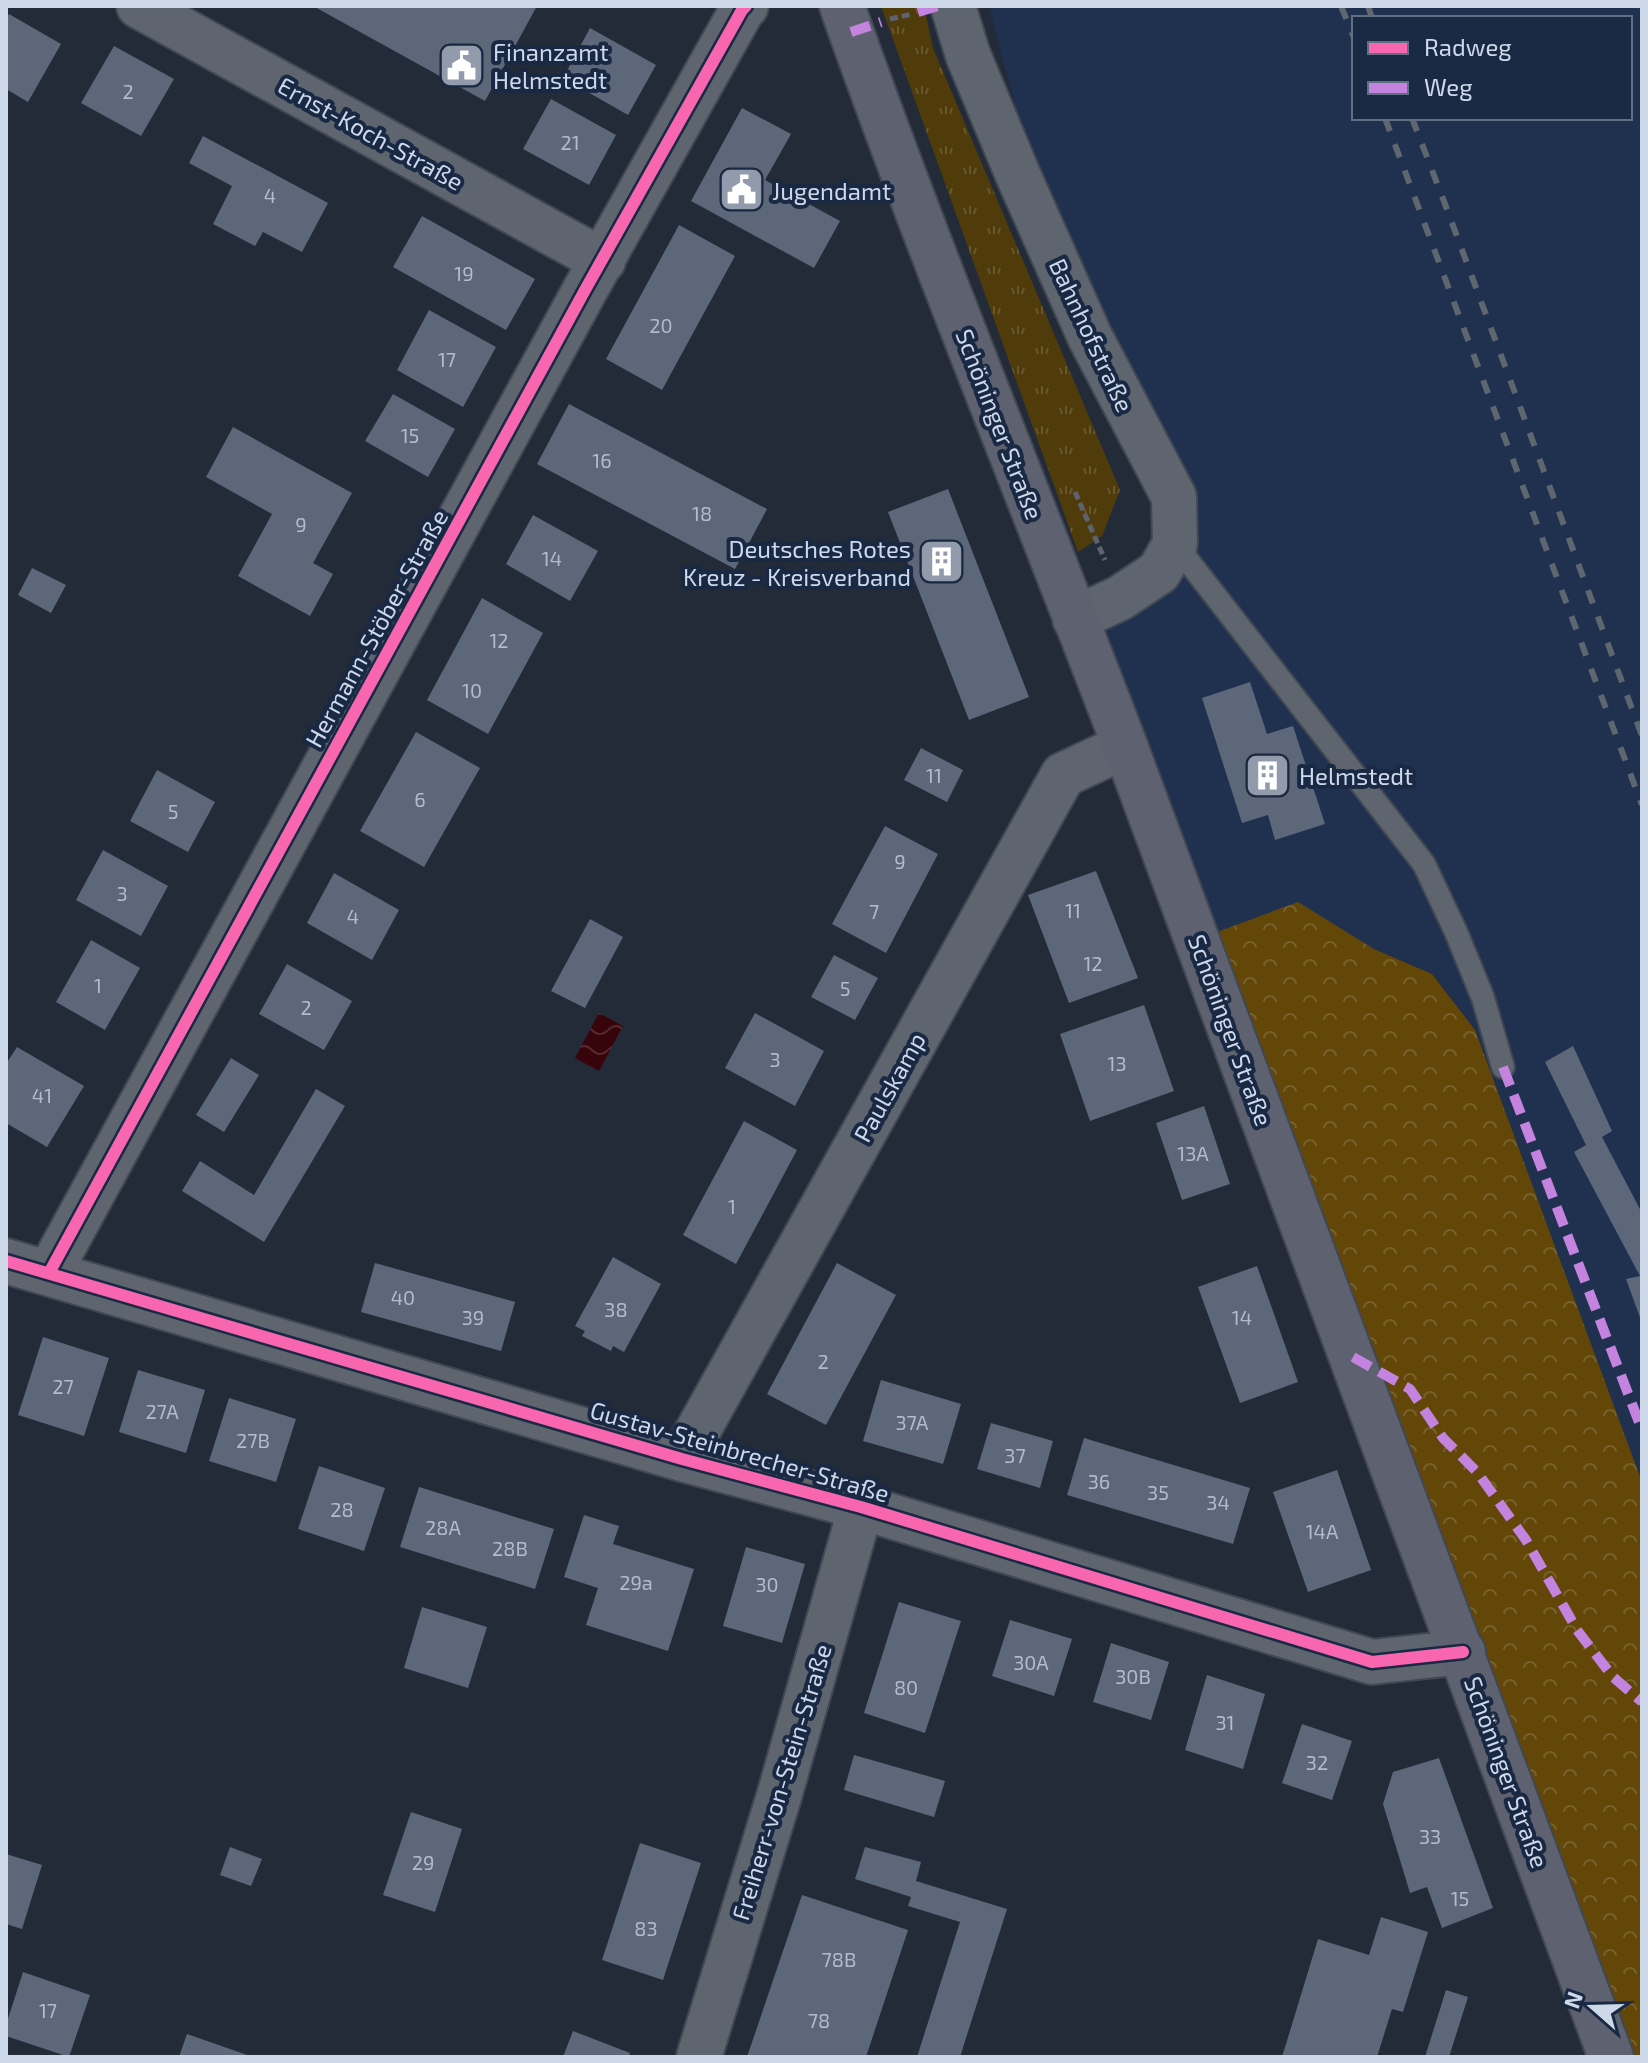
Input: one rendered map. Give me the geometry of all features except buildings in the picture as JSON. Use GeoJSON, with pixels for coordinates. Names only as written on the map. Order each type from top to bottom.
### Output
{"type":"FeatureCollection","features":[{"type":"Feature","properties":{"kind":"main road","name":"Schöninger Straße"},"geometry":{"type":"LineString","coordinates":[[862,14],[946,285],[1125,746],[1611,2057]]}},
{"type":"Feature","properties":{"kind":"street","name":"Hermann-Stöber-Straße"},"geometry":{"type":"LineString","coordinates":[[49,1273],[585,290],[746,6]]}},
{"type":"Feature","properties":{"kind":"street","name":"Bahnhofstraße"},"geometry":{"type":"LineString","coordinates":[[935,9],[974,68],[1090,337],[1174,497],[1175,544]]}},
{"type":"Feature","properties":{"kind":"street","name":"Ernst-Koch-Straße"},"geometry":{"type":"LineString","coordinates":[[161,11],[603,261]]}},
{"type":"Feature","properties":{"kind":"street"},"geometry":{"type":"LineString","coordinates":[[1075,619],[1120,598],[1159,572],[1175,544]]}},
{"type":"Feature","properties":{"kind":"street","name":"Paulskamp"},"geometry":{"type":"LineString","coordinates":[[682,1459],[1063,775],[1125,746]]}},
{"type":"Feature","properties":{"kind":"street","name":"Gustav-Steinbrecher-Straße"},"geometry":{"type":"LineString","coordinates":[[6,1261],[682,1459],[861,1507],[1372,1662],[1463,1652]]}},
{"type":"Feature","properties":{"kind":"street","name":"Freiherr-von-Stein-Straße"},"geometry":{"type":"LineString","coordinates":[[699,2057],[780,1793],[861,1507]]}},
{"type":"Feature","properties":{"kind":"lane"},"geometry":{"type":"LineString","coordinates":[[1175,544],[1424,864],[1483,998],[1503,1067]]}},
{"type":"Feature","properties":{"kind":"path"},"geometry":{"type":"LineString","coordinates":[[862,14],[935,9]]}},
{"type":"Feature","properties":{"kind":"shaded area"},"geometry":{"type":"Polygon","coordinates":[[[989,6],[1642,6],[1642,1482],[1475,1030],[1433,974],[1374,949],[1217,932],[1096,602],[1162,555],[1166,517],[1031,168],[989,6]]]}},
{"type":"Feature","properties":{"kind":"green space"},"geometry":{"type":"Polygon","coordinates":[[[881,6],[924,6],[933,48],[1120,490],[1102,536],[1078,552],[881,6]]]}},
{"type":"Feature","properties":{"kind":"green space"},"geometry":{"type":"Polygon","coordinates":[[[1298,902],[1374,949],[1432,974],[1475,1030],[1642,1482],[1642,2057],[1629,2057],[1217,932],[1298,902]]]}},
{"type":"Feature","properties":{"kind":"water"},"geometry":{"type":"Polygon","coordinates":[[[599,1013],[623,1026],[599,1071],[575,1058],[599,1013]]]}},
{"type":"Feature","properties":{"kind":"railway"},"geometry":{"type":"LineString","coordinates":[[1341,6],[1352,33]]}},
{"type":"Feature","properties":{"kind":"railway"},"geometry":{"type":"LineString","coordinates":[[1368,6],[1371,16]]}},
{"type":"Feature","properties":{"kind":"railway"},"geometry":{"type":"LineString","coordinates":[[1386,120],[1642,805]]}},
{"type":"Feature","properties":{"kind":"railway"},"geometry":{"type":"LineString","coordinates":[[1413,120],[1642,736]]}},
{"type":"Feature","properties":{"kind":"marked path"},"geometry":{"type":"LineString","coordinates":[[918,12],[938,6]]}},
{"type":"Feature","properties":{"kind":"marked path"},"geometry":{"type":"LineString","coordinates":[[851,32],[881,22]]}},
{"type":"Feature","properties":{"kind":"marked path"},"geometry":{"type":"LineString","coordinates":[[1503,1067],[1642,1430]]}},
{"type":"Feature","properties":{"kind":"marked path"},"geometry":{"type":"LineString","coordinates":[[1353,1357],[1410,1389],[1443,1438],[1477,1472],[1526,1540],[1577,1630],[1613,1677],[1642,1702]]}},
{"type":"Feature","properties":{"kind":"cycle path"},"geometry":{"type":"LineString","coordinates":[[49,1273],[585,290],[746,6]]}},
{"type":"Feature","properties":{"kind":"cycle path"},"geometry":{"type":"LineString","coordinates":[[6,1261],[682,1459],[861,1507],[1372,1662],[1463,1652]]}},
{"type":"Feature","properties":{"kind":"place","name":"Finanzamt Helmstedt"},"geometry":{"type":"Point","coordinates":[462,65]}},
{"type":"Feature","properties":{"kind":"place","name":"Jugendamt"},"geometry":{"type":"Point","coordinates":[741,190]}},
{"type":"Feature","properties":{"kind":"place","name":"Deutsches Rotes Kreuz - Kreisverband"},"geometry":{"type":"Point","coordinates":[942,562]}},
{"type":"Feature","properties":{"kind":"place","name":"Helmstedt"},"geometry":{"type":"Point","coordinates":[1268,775]}}]}
